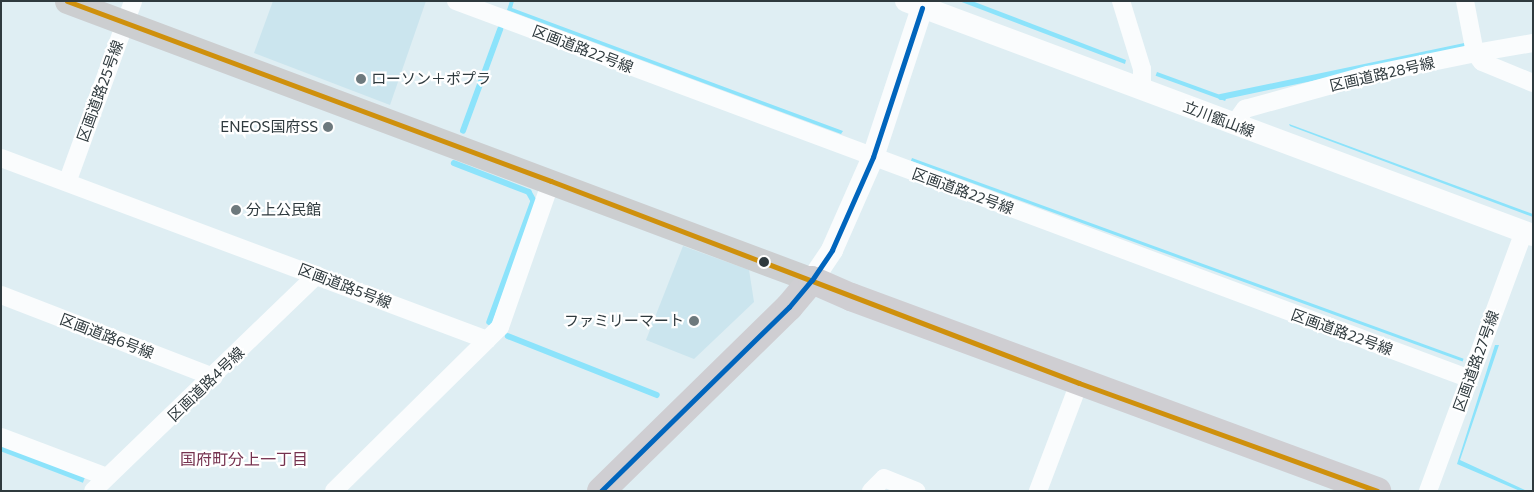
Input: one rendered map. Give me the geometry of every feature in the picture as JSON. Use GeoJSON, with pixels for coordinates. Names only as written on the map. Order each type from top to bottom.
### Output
{"type":"FeatureCollection","features":[{"type":"Feature","properties":{"kind":"main road"},"geometry":{"type":"LineString","coordinates":[[67,1],[129,12],[551,181],[812,280],[850,298],[1377,491]]}},
{"type":"Feature","properties":{"kind":"main road"},"geometry":{"type":"LineString","coordinates":[[601,491],[789,307],[812,280]]}},
{"type":"Feature","properties":{"kind":"street","name":"区画道路22号線"},"geometry":{"type":"LineString","coordinates":[[456,1],[1470,379]]}},
{"type":"Feature","properties":{"kind":"street"},"geometry":{"type":"LineString","coordinates":[[1121,1],[1142,69],[1142,89]]}},
{"type":"Feature","properties":{"kind":"street"},"geometry":{"type":"LineString","coordinates":[[1465,1],[1475,53],[1482,62],[1533,84]]}},
{"type":"Feature","properties":{"kind":"street"},"geometry":{"type":"LineString","coordinates":[[812,280],[832,250],[873,157],[914,4]]}},
{"type":"Feature","properties":{"kind":"street","name":"立川甑山線"},"geometry":{"type":"LineString","coordinates":[[914,4],[1529,233]]}},
{"type":"Feature","properties":{"kind":"street","name":"区画道路25号線"},"geometry":{"type":"LineString","coordinates":[[68,180],[129,12]]}},
{"type":"Feature","properties":{"kind":"street","name":"区画道路28号線"},"geometry":{"type":"LineString","coordinates":[[1234,124],[1245,109],[1368,75],[1533,43]]}},
{"type":"Feature","properties":{"kind":"street","name":"区画道路5号線"},"geometry":{"type":"LineString","coordinates":[[1,158],[68,180],[488,340]]}},
{"type":"Feature","properties":{"kind":"street"},"geometry":{"type":"LineString","coordinates":[[334,491],[500,327],[551,181]]}},
{"type":"Feature","properties":{"kind":"street","name":"区画道路27号線"},"geometry":{"type":"LineString","coordinates":[[1428,491],[1470,379],[1529,233]]}},
{"type":"Feature","properties":{"kind":"street","name":"区画道路4号線"},"geometry":{"type":"LineString","coordinates":[[93,491],[214,377],[317,275]]}},
{"type":"Feature","properties":{"kind":"street","name":"区画道路6号線"},"geometry":{"type":"LineString","coordinates":[[1,295],[214,377]]}},
{"type":"Feature","properties":{"kind":"street"},"geometry":{"type":"LineString","coordinates":[[1038,491],[1079,383]]}},
{"type":"Feature","properties":{"kind":"street"},"geometry":{"type":"LineString","coordinates":[[1,436],[107,477]]}},
{"type":"Feature","properties":{"kind":"street"},"geometry":{"type":"LineString","coordinates":[[871,491],[884,478],[917,491]]}},
{"type":"Feature","properties":{"kind":"shaded area","name":"ローソン＋ポプラ"},"geometry":{"type":"Polygon","coordinates":[[[273,1],[426,1],[390,105],[254,53],[273,1]]]}},
{"type":"Feature","properties":{"kind":"shaded area","name":"ファミリーマート"},"geometry":{"type":"Polygon","coordinates":[[[683,246],[749,270],[754,302],[694,359],[646,340],[683,246]]]}},
{"type":"Feature","properties":{"kind":"water"},"geometry":{"type":"Polygon","coordinates":[[[510,1],[514,1],[512,8],[843,131],[841,134],[507,10],[510,1]]]}},
{"type":"Feature","properties":{"kind":"water"},"geometry":{"type":"Polygon","coordinates":[[[959,1],[972,1],[1126,60],[1125,64],[959,1]]]}},
{"type":"Feature","properties":{"kind":"water"},"geometry":{"type":"Polygon","coordinates":[[[1157,72],[1227,97],[1225,101],[1156,76],[1157,72]]]}},
{"type":"Feature","properties":{"kind":"water"},"geometry":{"type":"Polygon","coordinates":[[[1289,124],[1533,214],[1533,217],[1290,126],[1289,124]]]}},
{"type":"Feature","properties":{"kind":"water"},"geometry":{"type":"Polygon","coordinates":[[[912,158],[1464,359],[1463,362],[911,161],[912,158]]]}},
{"type":"Feature","properties":{"kind":"water"},"geometry":{"type":"Polygon","coordinates":[[[1495,345],[1499,345],[1460,460],[1527,491],[1520,491],[1457,464],[1495,345]]]}},
{"type":"Feature","properties":{"kind":"water"},"geometry":{"type":"Polygon","coordinates":[[[1,445],[85,477],[83,483],[1,451],[1,445]]]}},
{"type":"Feature","properties":{"kind":"waterway"},"geometry":{"type":"LineString","coordinates":[[463,131],[500,30]]}},
{"type":"Feature","properties":{"kind":"waterway"},"geometry":{"type":"LineString","coordinates":[[1221,97],[1465,46]]}},
{"type":"Feature","properties":{"kind":"waterway"},"geometry":{"type":"LineString","coordinates":[[454,163],[529,192],[534,201],[490,322]]}},
{"type":"Feature","properties":{"kind":"waterway"},"geometry":{"type":"LineString","coordinates":[[508,336],[657,395]]}},
{"type":"Feature","properties":{"kind":"transit line"},"geometry":{"type":"LineString","coordinates":[[67,1],[551,181],[1079,383],[1377,491]]}},
{"type":"Feature","properties":{"kind":"transit line"},"geometry":{"type":"LineString","coordinates":[[601,491],[789,307],[812,280],[832,250],[873,157],[922,8]]}},
{"type":"Feature","properties":{"kind":"place","name":"ローソン＋ポプラ"},"geometry":{"type":"Point","coordinates":[361,79]}},
{"type":"Feature","properties":{"kind":"place","name":"ENEOS国府SS"},"geometry":{"type":"Point","coordinates":[328,127]}},
{"type":"Feature","properties":{"kind":"place","name":"分上公民館"},"geometry":{"type":"Point","coordinates":[236,210]}},
{"type":"Feature","properties":{"kind":"place","name":"ファミリーマート"},"geometry":{"type":"Point","coordinates":[694,321]}},
{"type":"Feature","properties":{"kind":"district","name":"国府町分上一丁目"},"geometry":{"type":"Point","coordinates":[244,459]}}]}
